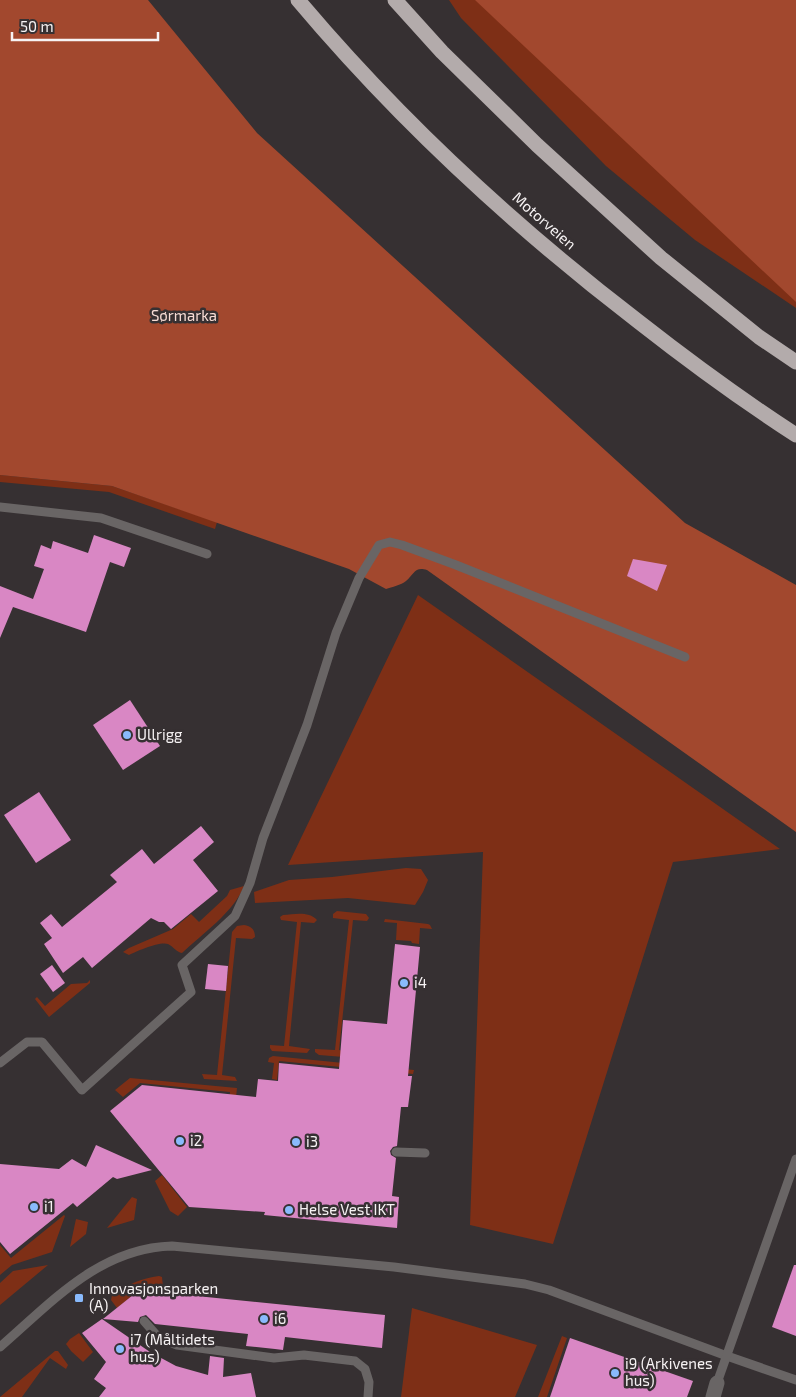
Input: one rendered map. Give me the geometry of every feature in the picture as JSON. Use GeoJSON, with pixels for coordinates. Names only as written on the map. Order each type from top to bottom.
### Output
{"type":"FeatureCollection","features":[{"type":"Feature","properties":{"kind":"highway","name":"Motorveien"},"geometry":{"type":"LineString","coordinates":[[298,0],[373,84],[472,182],[579,276],[684,357],[796,435]]}},
{"type":"Feature","properties":{"kind":"highway"},"geometry":{"type":"LineString","coordinates":[[395,0],[442,52],[530,138],[661,258],[759,336],[796,362]]}},
{"type":"Feature","properties":{"kind":"lane"},"geometry":{"type":"LineString","coordinates":[[0,506],[102,518],[206,554]]}},
{"type":"Feature","properties":{"kind":"lane"},"geometry":{"type":"LineString","coordinates":[[0,1063],[27,1042],[42,1042],[82,1090],[191,992],[182,966],[235,916],[250,883],[263,838],[307,725],[336,632],[359,578],[379,545],[390,542],[402,545],[685,658]]}},
{"type":"Feature","properties":{"kind":"lane"},"geometry":{"type":"LineString","coordinates":[[396,1152],[425,1153]]}},
{"type":"Feature","properties":{"kind":"lane"},"geometry":{"type":"LineString","coordinates":[[715,1390],[796,1159]]}},
{"type":"Feature","properties":{"kind":"lane"},"geometry":{"type":"LineString","coordinates":[[0,1347],[82,1276],[109,1260],[147,1248],[172,1246],[394,1267],[525,1284],[549,1290],[796,1380]]}},
{"type":"Feature","properties":{"kind":"lane"},"geometry":{"type":"LineString","coordinates":[[144,1321],[159,1338],[177,1346],[274,1358],[304,1355],[355,1361],[365,1369],[369,1387],[368,1397]]}},
{"type":"Feature","properties":{"kind":"shaded area"},"geometry":{"type":"Polygon","coordinates":[[[449,0],[796,0],[796,308],[695,240],[606,166],[461,18],[449,0]]]}},
{"type":"Feature","properties":{"kind":"shaded area"},"geometry":{"type":"Polygon","coordinates":[[[0,475],[112,486],[217,522],[215,529],[109,492],[0,482],[0,475]]]}},
{"type":"Feature","properties":{"kind":"shaded area"},"geometry":{"type":"Polygon","coordinates":[[[418,595],[780,849],[673,862],[553,1244],[470,1225],[483,852],[288,865],[418,595]]]}},
{"type":"Feature","properties":{"kind":"shaded area"},"geometry":{"type":"Polygon","coordinates":[[[406,868],[421,869],[428,880],[415,905],[348,898],[255,903],[254,892],[289,880],[406,868]]]}},
{"type":"Feature","properties":{"kind":"shaded area"},"geometry":{"type":"Polygon","coordinates":[[[244,886],[233,905],[225,914],[182,953],[164,943],[129,955],[123,952],[173,929],[191,914],[199,922],[227,896],[230,890],[244,886]]]}},
{"type":"Feature","properties":{"kind":"shaded area"},"geometry":{"type":"Polygon","coordinates":[[[337,911],[366,914],[369,918],[367,921],[353,920],[339,1050],[359,1053],[356,1058],[319,1055],[315,1052],[315,1049],[335,1050],[349,920],[333,918],[333,914],[337,911]]]}},
{"type":"Feature","properties":{"kind":"shaded area"},"geometry":{"type":"Polygon","coordinates":[[[306,914],[317,920],[314,923],[301,922],[289,1046],[310,1049],[307,1053],[272,1051],[270,1048],[270,1045],[284,1046],[297,922],[281,920],[280,917],[283,915],[306,914]]]}},
{"type":"Feature","properties":{"kind":"shaded area"},"geometry":{"type":"Polygon","coordinates":[[[385,919],[428,924],[432,929],[420,928],[419,944],[412,943],[411,941],[396,940],[397,923],[384,922],[385,919]]]}},
{"type":"Feature","properties":{"kind":"shaded area"},"geometry":{"type":"Polygon","coordinates":[[[244,925],[252,928],[255,937],[252,939],[236,938],[222,1075],[235,1077],[237,1081],[204,1079],[202,1074],[217,1075],[232,932],[237,926],[244,925]]]}},
{"type":"Feature","properties":{"kind":"shaded area"},"geometry":{"type":"Polygon","coordinates":[[[90,980],[90,983],[49,1017],[35,999],[37,997],[45,1006],[71,984],[87,983],[90,980]]]}},
{"type":"Feature","properties":{"kind":"shaded area"},"geometry":{"type":"Polygon","coordinates":[[[273,1056],[414,1070],[413,1074],[279,1061],[277,1080],[272,1079],[274,1063],[268,1062],[269,1058],[273,1056]]]}},
{"type":"Feature","properties":{"kind":"shaded area"},"geometry":{"type":"Polygon","coordinates":[[[130,1078],[237,1088],[232,1136],[226,1135],[230,1092],[140,1083],[123,1097],[115,1090],[130,1078]]]}},
{"type":"Feature","properties":{"kind":"shaded area"},"geometry":{"type":"Polygon","coordinates":[[[162,1175],[187,1207],[178,1216],[170,1211],[155,1181],[162,1175]]]}},
{"type":"Feature","properties":{"kind":"shaded area"},"geometry":{"type":"Polygon","coordinates":[[[132,1197],[137,1199],[134,1220],[107,1228],[132,1197]]]}},
{"type":"Feature","properties":{"kind":"shaded area"},"geometry":{"type":"Polygon","coordinates":[[[64,1215],[52,1252],[12,1265],[0,1275],[0,1245],[11,1258],[64,1215]]]}},
{"type":"Feature","properties":{"kind":"shaded area"},"geometry":{"type":"Polygon","coordinates":[[[76,1219],[88,1222],[86,1234],[70,1247],[76,1219]]]}},
{"type":"Feature","properties":{"kind":"shaded area"},"geometry":{"type":"Polygon","coordinates":[[[48,1265],[0,1305],[0,1283],[13,1271],[48,1265]]]}},
{"type":"Feature","properties":{"kind":"shaded area"},"geometry":{"type":"Polygon","coordinates":[[[162,1277],[163,1287],[158,1288],[156,1292],[138,1291],[117,1308],[111,1300],[112,1295],[129,1285],[146,1278],[162,1277]]]}},
{"type":"Feature","properties":{"kind":"shaded area"},"geometry":{"type":"Polygon","coordinates":[[[412,1308],[537,1345],[515,1397],[401,1397],[412,1308]]]}},
{"type":"Feature","properties":{"kind":"shaded area"},"geometry":{"type":"Polygon","coordinates":[[[79,1333],[93,1352],[83,1362],[66,1344],[79,1333]]]}},
{"type":"Feature","properties":{"kind":"shaded area"},"geometry":{"type":"Polygon","coordinates":[[[562,1336],[567,1338],[547,1397],[538,1397],[562,1336]]]}},
{"type":"Feature","properties":{"kind":"shaded area"},"geometry":{"type":"Polygon","coordinates":[[[55,1351],[58,1351],[68,1365],[66,1369],[50,1358],[22,1397],[0,1397],[55,1351]]]}},
{"type":"Feature","properties":{"kind":"green space","name":"Sørmarka"},"geometry":{"type":"Polygon","coordinates":[[[0,0],[148,0],[257,133],[685,523],[796,585],[796,832],[427,570],[417,570],[404,582],[386,589],[349,569],[112,486],[0,475],[0,0]]]}},
{"type":"Feature","properties":{"kind":"green space"},"geometry":{"type":"Polygon","coordinates":[[[475,0],[796,0],[796,302],[475,0]]]}},
{"type":"Feature","properties":{"kind":"building"},"geometry":{"type":"Polygon","coordinates":[[[94,535],[131,548],[124,567],[110,562],[86,632],[13,607],[0,638],[0,586],[33,599],[44,569],[34,566],[41,545],[51,549],[53,541],[88,553],[94,535]]]}},
{"type":"Feature","properties":{"kind":"building"},"geometry":{"type":"Polygon","coordinates":[[[633,559],[667,565],[657,591],[627,576],[633,559]]]}},
{"type":"Feature","properties":{"kind":"building","name":"Ullrigg"},"geometry":{"type":"Polygon","coordinates":[[[130,700],[160,746],[123,770],[93,725],[130,700]]]}},
{"type":"Feature","properties":{"kind":"building"},"geometry":{"type":"Polygon","coordinates":[[[39,792],[71,840],[36,863],[4,815],[39,792]]]}},
{"type":"Feature","properties":{"kind":"building"},"geometry":{"type":"Polygon","coordinates":[[[201,826],[214,842],[193,860],[218,891],[171,929],[164,922],[151,918],[92,968],[83,957],[63,973],[44,944],[52,938],[40,923],[51,914],[62,927],[117,882],[110,875],[142,849],[154,864],[201,826]]]}},
{"type":"Feature","properties":{"kind":"building"},"geometry":{"type":"Polygon","coordinates":[[[395,944],[420,947],[408,1076],[412,1076],[408,1107],[401,1107],[397,1146],[393,1147],[390,1151],[391,1155],[396,1158],[392,1196],[399,1197],[397,1228],[264,1215],[265,1212],[189,1207],[110,1111],[142,1085],[256,1097],[258,1079],[278,1081],[279,1063],[339,1069],[343,1020],[387,1024],[395,944]]]}},
{"type":"Feature","properties":{"kind":"building"},"geometry":{"type":"Polygon","coordinates":[[[208,964],[228,966],[226,991],[205,989],[208,964]]]}},
{"type":"Feature","properties":{"kind":"building"},"geometry":{"type":"Polygon","coordinates":[[[52,965],[65,983],[53,992],[40,974],[52,965]]]}},
{"type":"Feature","properties":{"kind":"building","name":"i1"},"geometry":{"type":"Polygon","coordinates":[[[96,1145],[152,1170],[117,1179],[113,1177],[77,1207],[73,1203],[10,1254],[0,1242],[0,1164],[59,1169],[72,1159],[86,1167],[96,1145]]]}},
{"type":"Feature","properties":{"kind":"building"},"geometry":{"type":"Polygon","coordinates":[[[794,1265],[796,1265],[796,1336],[772,1327],[794,1265]]]}},
{"type":"Feature","properties":{"kind":"building","name":"i6"},"geometry":{"type":"Polygon","coordinates":[[[138,1291],[385,1315],[382,1348],[285,1337],[283,1350],[246,1346],[248,1334],[155,1324],[146,1315],[140,1317],[138,1322],[103,1319],[138,1291]]]}},
{"type":"Feature","properties":{"kind":"building","name":"i7 (Måltidets hus)"},"geometry":{"type":"Polygon","coordinates":[[[102,1319],[150,1352],[176,1366],[208,1375],[210,1356],[224,1358],[223,1377],[251,1373],[256,1397],[99,1397],[106,1388],[94,1379],[106,1362],[82,1333],[102,1319]]]}},
{"type":"Feature","properties":{"kind":"building","name":"i9 (Arkivenes hus)"},"geometry":{"type":"Polygon","coordinates":[[[570,1338],[693,1381],[687,1397],[550,1397],[570,1338]]]}},
{"type":"Feature","properties":{"kind":"place","name":"Ullrigg"},"geometry":{"type":"Point","coordinates":[127,735]}},
{"type":"Feature","properties":{"kind":"place","name":"i4"},"geometry":{"type":"Point","coordinates":[404,983]}},
{"type":"Feature","properties":{"kind":"place","name":"i2"},"geometry":{"type":"Point","coordinates":[180,1141]}},
{"type":"Feature","properties":{"kind":"place","name":"i3"},"geometry":{"type":"Point","coordinates":[296,1142]}},
{"type":"Feature","properties":{"kind":"place","name":"i1"},"geometry":{"type":"Point","coordinates":[34,1207]}},
{"type":"Feature","properties":{"kind":"place","name":"Helse Vest IKT"},"geometry":{"type":"Point","coordinates":[289,1210]}},
{"type":"Feature","properties":{"kind":"place","name":"Innovasjonsparken (A)"},"geometry":{"type":"Point","coordinates":[79,1298]}},
{"type":"Feature","properties":{"kind":"place","name":"i6"},"geometry":{"type":"Point","coordinates":[264,1319]}},
{"type":"Feature","properties":{"kind":"place","name":"i7 (Måltidets hus)"},"geometry":{"type":"Point","coordinates":[120,1349]}},
{"type":"Feature","properties":{"kind":"place","name":"i9 (Arkivenes hus)"},"geometry":{"type":"Point","coordinates":[615,1373]}}]}
